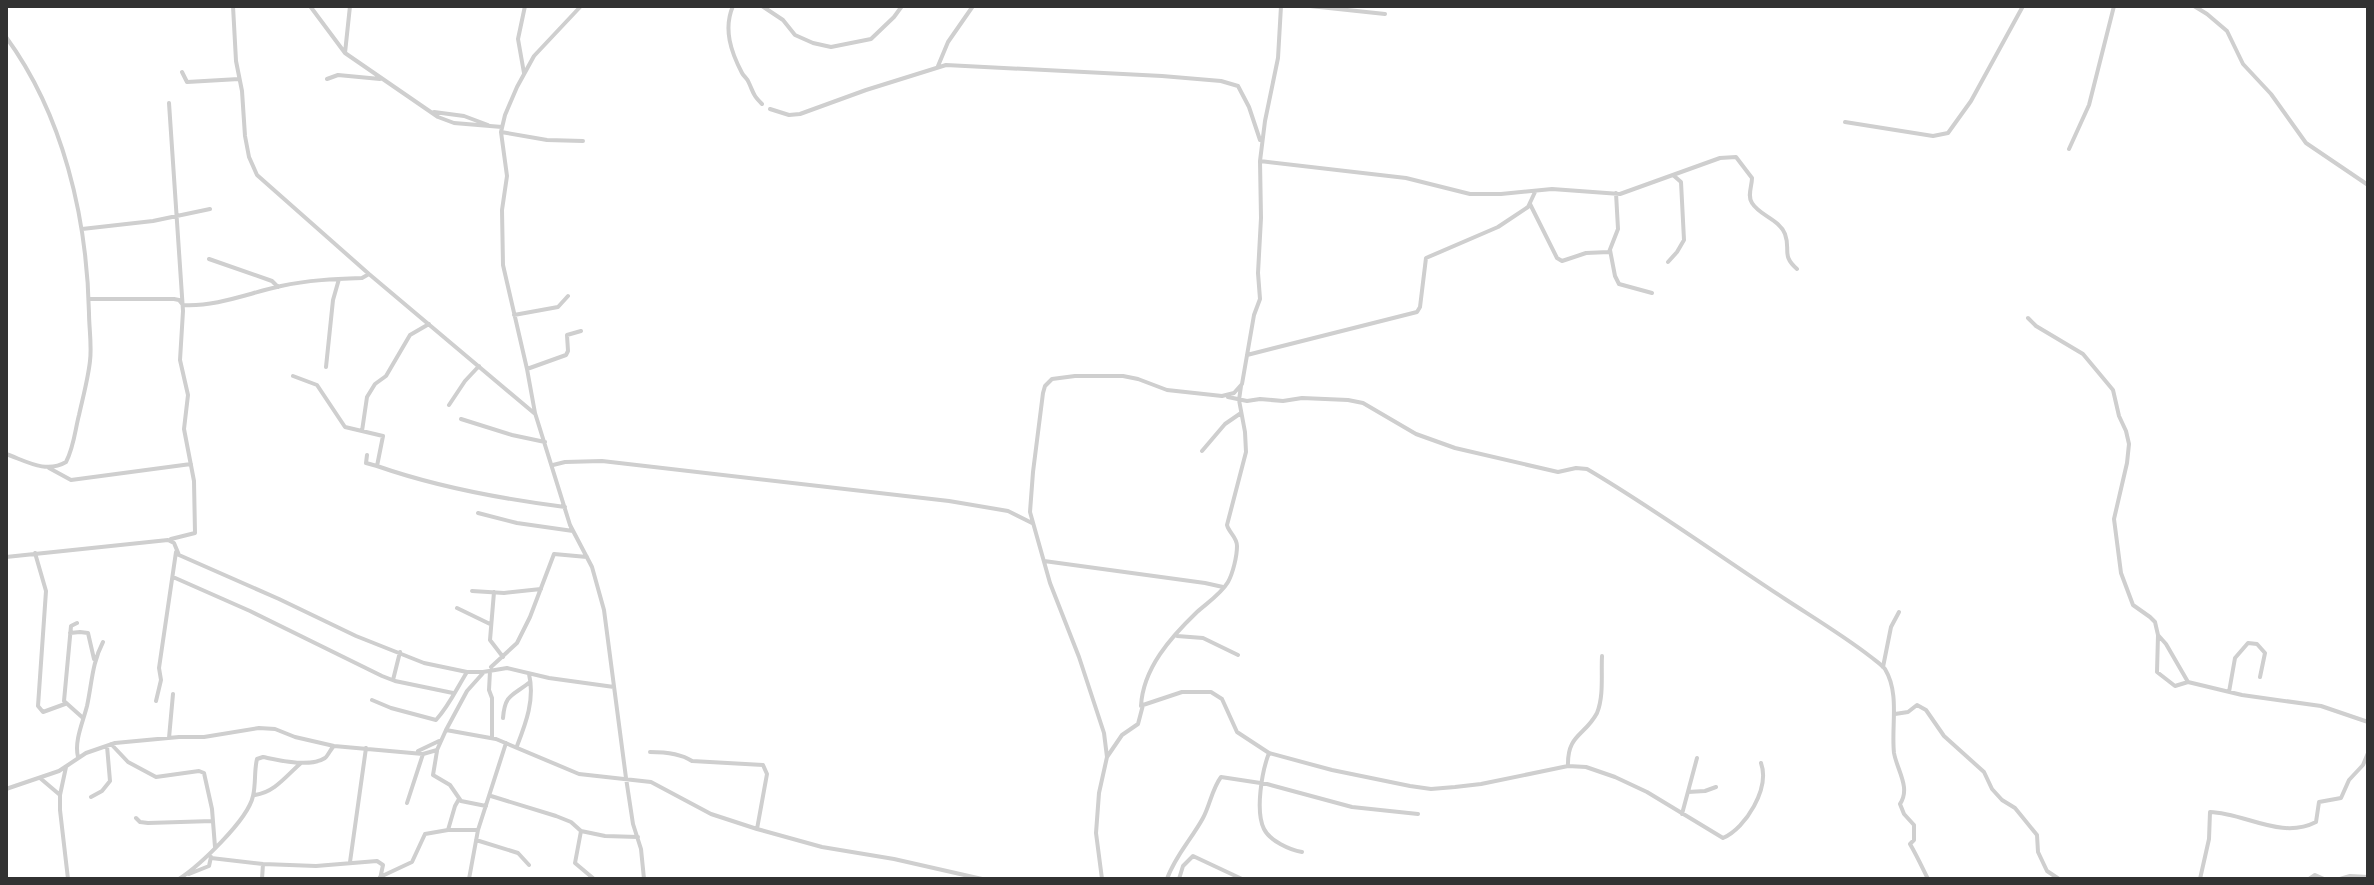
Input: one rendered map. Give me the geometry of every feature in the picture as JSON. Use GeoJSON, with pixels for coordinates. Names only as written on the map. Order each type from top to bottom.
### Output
{"type":"FeatureCollection","features":[{"type":"Feature","properties":{"kind":"street"},"geometry":{"type":"LineString","coordinates":[[233,6],[246,143],[257,175],[535,413]]}},
{"type":"Feature","properties":{"kind":"street"},"geometry":{"type":"LineString","coordinates":[[310,6],[345,53],[445,121],[490,126],[547,140],[583,141]]}},
{"type":"Feature","properties":{"kind":"street"},"geometry":{"type":"LineString","coordinates":[[345,53],[350,6]]}},
{"type":"Feature","properties":{"kind":"street"},"geometry":{"type":"LineString","coordinates":[[524,73],[518,39],[525,6]]}},
{"type":"Feature","properties":{"kind":"street"},"geometry":{"type":"LineString","coordinates":[[581,6],[534,56],[511,100],[502,130],[507,176],[502,210],[503,265],[535,413],[573,531],[587,557],[604,610],[626,778],[644,879]]}},
{"type":"Feature","properties":{"kind":"street"},"geometry":{"type":"LineString","coordinates":[[733,6],[728,23],[729,40],[752,95],[762,104]]}},
{"type":"Feature","properties":{"kind":"street"},"geometry":{"type":"LineString","coordinates":[[762,6],[783,20],[795,35],[831,47],[871,39],[902,6]]}},
{"type":"Feature","properties":{"kind":"street"},"geometry":{"type":"LineString","coordinates":[[937,67],[948,42],[973,6]]}},
{"type":"Feature","properties":{"kind":"street"},"geometry":{"type":"LineString","coordinates":[[1107,757],[1122,735],[1138,724],[1147,675],[1154,663],[1230,577],[1237,547],[1234,536],[1226,527],[1246,452],[1239,400],[1254,315],[1260,299],[1260,161],[1278,58],[1281,6]]}},
{"type":"Feature","properties":{"kind":"street"},"geometry":{"type":"LineString","coordinates":[[1310,6],[1385,14]]}},
{"type":"Feature","properties":{"kind":"street"},"geometry":{"type":"LineString","coordinates":[[1845,122],[1933,136],[1948,133],[1971,101],[2023,6]]}},
{"type":"Feature","properties":{"kind":"street"},"geometry":{"type":"LineString","coordinates":[[2069,149],[2089,105],[2114,6]]}},
{"type":"Feature","properties":{"kind":"street"},"geometry":{"type":"LineString","coordinates":[[2194,6],[2227,31],[2243,64],[2271,94],[2306,143],[2368,185]]}},
{"type":"Feature","properties":{"kind":"street"},"geometry":{"type":"LineString","coordinates":[[6,37],[24,63],[48,115],[69,175],[82,229],[90,361],[71,447],[64,464],[47,467]]}},
{"type":"Feature","properties":{"kind":"street"},"geometry":{"type":"LineString","coordinates":[[770,109],[789,115],[800,114],[937,67],[956,65],[1221,81],[1238,86],[1242,92],[1262,144]]}},
{"type":"Feature","properties":{"kind":"street"},"geometry":{"type":"LineString","coordinates":[[182,72],[187,82],[239,79]]}},
{"type":"Feature","properties":{"kind":"street"},"geometry":{"type":"LineString","coordinates":[[327,79],[338,75],[383,80]]}},
{"type":"Feature","properties":{"kind":"street"},"geometry":{"type":"LineString","coordinates":[[6,557],[168,540],[195,533],[194,481],[184,429],[188,395],[180,360],[183,305],[169,103]]}},
{"type":"Feature","properties":{"kind":"street"},"geometry":{"type":"LineString","coordinates":[[1260,161],[1406,178],[1464,193],[1494,194],[1557,189],[1616,193],[1631,191],[1720,158],[1738,158],[1752,178],[1749,198],[1752,204],[1771,218],[1784,234],[1787,259],[1797,269]]}},
{"type":"Feature","properties":{"kind":"street"},"geometry":{"type":"LineString","coordinates":[[1668,262],[1684,237],[1681,182],[1673,175]]}},
{"type":"Feature","properties":{"kind":"street"},"geometry":{"type":"LineString","coordinates":[[1247,355],[1417,312],[1427,257],[1491,231],[1530,204],[1537,190]]}},
{"type":"Feature","properties":{"kind":"street"},"geometry":{"type":"LineString","coordinates":[[1616,193],[1618,229],[1610,250],[1615,276],[1619,284],[1652,293]]}},
{"type":"Feature","properties":{"kind":"street"},"geometry":{"type":"LineString","coordinates":[[1530,204],[1559,261],[1610,250]]}},
{"type":"Feature","properties":{"kind":"street"},"geometry":{"type":"LineString","coordinates":[[82,229],[153,221],[210,209]]}},
{"type":"Feature","properties":{"kind":"street"},"geometry":{"type":"LineString","coordinates":[[209,259],[272,281],[278,287]]}},
{"type":"Feature","properties":{"kind":"street"},"geometry":{"type":"LineString","coordinates":[[183,305],[234,299],[278,287],[369,274]]}},
{"type":"Feature","properties":{"kind":"street"},"geometry":{"type":"LineString","coordinates":[[326,367],[333,300],[339,279]]}},
{"type":"Feature","properties":{"kind":"street"},"geometry":{"type":"LineString","coordinates":[[514,315],[558,307],[568,296]]}},
{"type":"Feature","properties":{"kind":"street"},"geometry":{"type":"LineString","coordinates":[[88,299],[174,299],[183,305]]}},
{"type":"Feature","properties":{"kind":"street"},"geometry":{"type":"LineString","coordinates":[[2028,318],[2083,354],[2113,390],[2129,444],[2114,519],[2121,573],[2133,605],[2153,619],[2158,635],[2157,672],[2175,686],[2188,682],[2229,692],[2321,706],[2368,722]]}},
{"type":"Feature","properties":{"kind":"street"},"geometry":{"type":"LineString","coordinates":[[362,431],[367,397],[375,384],[386,376],[410,335],[429,324]]}},
{"type":"Feature","properties":{"kind":"street"},"geometry":{"type":"LineString","coordinates":[[527,369],[566,355],[567,335],[581,331]]}},
{"type":"Feature","properties":{"kind":"street"},"geometry":{"type":"LineString","coordinates":[[449,405],[479,366]]}},
{"type":"Feature","properties":{"kind":"street"},"geometry":{"type":"LineString","coordinates":[[293,376],[317,385],[343,425],[383,436],[377,466]]}},
{"type":"Feature","properties":{"kind":"street"},"geometry":{"type":"LineString","coordinates":[[1102,879],[1096,833],[1099,793],[1107,757],[1104,733],[1050,583],[1030,508],[1045,386],[1052,379],[1075,376],[1123,376],[1167,390],[1239,400],[1348,400],[1367,406],[1416,434],[1455,448],[1558,472],[1587,469],[1773,590],[1883,667],[1889,680],[1895,714],[1894,753],[1904,784],[1900,804],[1914,825],[1914,840],[1910,845],[1928,879]]}},
{"type":"Feature","properties":{"kind":"street"},"geometry":{"type":"LineString","coordinates":[[1226,396],[1242,384]]}},
{"type":"Feature","properties":{"kind":"street"},"geometry":{"type":"LineString","coordinates":[[1202,451],[1225,424],[1241,413]]}},
{"type":"Feature","properties":{"kind":"street"},"geometry":{"type":"LineString","coordinates":[[461,419],[545,442]]}},
{"type":"Feature","properties":{"kind":"street"},"geometry":{"type":"LineString","coordinates":[[6,454],[47,467],[71,480],[191,464]]}},
{"type":"Feature","properties":{"kind":"street"},"geometry":{"type":"LineString","coordinates":[[367,455],[366,463],[403,475],[486,495],[565,507]]}},
{"type":"Feature","properties":{"kind":"street"},"geometry":{"type":"LineString","coordinates":[[553,465],[602,461],[942,500],[1008,511],[1034,524]]}},
{"type":"Feature","properties":{"kind":"street"},"geometry":{"type":"LineString","coordinates":[[478,513],[517,523],[573,531]]}},
{"type":"Feature","properties":{"kind":"street"},"geometry":{"type":"LineString","coordinates":[[156,701],[176,552],[174,543],[168,540]]}},
{"type":"Feature","properties":{"kind":"street"},"geometry":{"type":"LineString","coordinates":[[176,552],[356,636],[427,664],[467,672],[502,668],[614,687]]}},
{"type":"Feature","properties":{"kind":"street"},"geometry":{"type":"LineString","coordinates":[[35,553],[46,591],[38,706],[43,712],[65,704]]}},
{"type":"Feature","properties":{"kind":"street"},"geometry":{"type":"LineString","coordinates":[[486,806],[467,804],[459,799],[450,785],[433,775],[441,739],[467,691],[517,643],[554,554],[587,557]]}},
{"type":"Feature","properties":{"kind":"street"},"geometry":{"type":"LineString","coordinates":[[1044,561],[1223,587]]}},
{"type":"Feature","properties":{"kind":"street"},"geometry":{"type":"LineString","coordinates":[[173,577],[360,667],[393,680],[453,693]]}},
{"type":"Feature","properties":{"kind":"street"},"geometry":{"type":"LineString","coordinates":[[472,591],[541,589]]}},
{"type":"Feature","properties":{"kind":"street"},"geometry":{"type":"LineString","coordinates":[[494,592],[491,644],[503,657]]}},
{"type":"Feature","properties":{"kind":"street"},"geometry":{"type":"LineString","coordinates":[[457,608],[490,624]]}},
{"type":"Feature","properties":{"kind":"street"},"geometry":{"type":"LineString","coordinates":[[1883,667],[1891,627],[1899,612]]}},
{"type":"Feature","properties":{"kind":"street"},"geometry":{"type":"LineString","coordinates":[[77,623],[71,625],[64,697],[65,704],[83,718]]}},
{"type":"Feature","properties":{"kind":"street"},"geometry":{"type":"LineString","coordinates":[[70,633],[88,633],[95,661]]}},
{"type":"Feature","properties":{"kind":"street"},"geometry":{"type":"LineString","coordinates":[[2158,635],[2188,682]]}},
{"type":"Feature","properties":{"kind":"street"},"geometry":{"type":"LineString","coordinates":[[1177,636],[1203,638],[1238,655]]}},
{"type":"Feature","properties":{"kind":"street"},"geometry":{"type":"LineString","coordinates":[[78,757],[77,747],[95,661],[103,642]]}},
{"type":"Feature","properties":{"kind":"street"},"geometry":{"type":"LineString","coordinates":[[2229,692],[2235,658],[2248,643],[2257,644],[2265,653],[2260,677]]}},
{"type":"Feature","properties":{"kind":"street"},"geometry":{"type":"LineString","coordinates":[[393,680],[400,652]]}},
{"type":"Feature","properties":{"kind":"street"},"geometry":{"type":"LineString","coordinates":[[1568,766],[1571,744],[1599,708],[1602,656]]}},
{"type":"Feature","properties":{"kind":"street"},"geometry":{"type":"LineString","coordinates":[[372,700],[435,720],[448,706],[467,672]]}},
{"type":"Feature","properties":{"kind":"street"},"geometry":{"type":"LineString","coordinates":[[486,672],[492,698],[492,738]]}},
{"type":"Feature","properties":{"kind":"street"},"geometry":{"type":"LineString","coordinates":[[517,746],[530,709],[529,674]]}},
{"type":"Feature","properties":{"kind":"street"},"geometry":{"type":"LineString","coordinates":[[503,718],[507,698],[536,676]]}},
{"type":"Feature","properties":{"kind":"street"},"geometry":{"type":"LineString","coordinates":[[1141,709],[1147,703],[1182,692],[1211,692],[1222,699],[1237,732],[1269,753],[1374,780],[1431,789],[1481,784],[1568,766],[1592,769],[1623,781],[1720,837],[1726,837],[1742,821],[1758,797],[1764,775],[1761,763]]}},
{"type":"Feature","properties":{"kind":"street"},"geometry":{"type":"LineString","coordinates":[[169,738],[173,694]]}},
{"type":"Feature","properties":{"kind":"street"},"geometry":{"type":"LineString","coordinates":[[1895,714],[1922,705],[1944,736],[1981,769],[1992,789],[2015,808],[2037,835],[2038,852],[2047,871],[2059,879]]}},
{"type":"Feature","properties":{"kind":"street"},"geometry":{"type":"LineString","coordinates":[[6,789],[66,767],[78,757],[109,745],[204,737],[264,728],[334,746],[423,754],[437,750]]}},
{"type":"Feature","properties":{"kind":"street"},"geometry":{"type":"LineString","coordinates":[[446,730],[506,742],[575,773],[659,785],[711,814],[757,829],[822,847],[908,861],[982,879]]}},
{"type":"Feature","properties":{"kind":"street"},"geometry":{"type":"LineString","coordinates":[[414,752],[426,749],[441,739]]}},
{"type":"Feature","properties":{"kind":"street"},"geometry":{"type":"LineString","coordinates":[[469,879],[478,830],[506,742]]}},
{"type":"Feature","properties":{"kind":"street"},"geometry":{"type":"LineString","coordinates":[[91,797],[102,791],[110,781],[109,745]]}},
{"type":"Feature","properties":{"kind":"street"},"geometry":{"type":"LineString","coordinates":[[109,745],[125,760],[154,776],[201,771],[207,784],[213,821],[213,849],[209,866],[185,875]]}},
{"type":"Feature","properties":{"kind":"street"},"geometry":{"type":"LineString","coordinates":[[179,879],[213,849],[246,812],[254,796],[256,762],[259,758],[301,763],[325,758],[334,746]]}},
{"type":"Feature","properties":{"kind":"street"},"geometry":{"type":"LineString","coordinates":[[350,862],[366,748]]}},
{"type":"Feature","properties":{"kind":"street"},"geometry":{"type":"LineString","coordinates":[[650,752],[670,753],[692,761],[763,765],[767,774],[757,829]]}},
{"type":"Feature","properties":{"kind":"street"},"geometry":{"type":"LineString","coordinates":[[1269,753],[1261,784],[1265,831],[1285,846],[1302,852]]}},
{"type":"Feature","properties":{"kind":"street"},"geometry":{"type":"LineString","coordinates":[[2200,879],[2209,839],[2210,812],[2266,826],[2300,827],[2312,824],[2316,822],[2319,802],[2341,798],[2349,780],[2363,765],[2368,753]]}},
{"type":"Feature","properties":{"kind":"street"},"geometry":{"type":"LineString","coordinates":[[407,803],[423,754]]}},
{"type":"Feature","properties":{"kind":"street"},"geometry":{"type":"LineString","coordinates":[[1682,814],[1697,758]]}},
{"type":"Feature","properties":{"kind":"street"},"geometry":{"type":"LineString","coordinates":[[254,796],[276,786],[301,763]]}},
{"type":"Feature","properties":{"kind":"street"},"geometry":{"type":"LineString","coordinates":[[66,767],[60,810],[68,879]]}},
{"type":"Feature","properties":{"kind":"street"},"geometry":{"type":"LineString","coordinates":[[40,778],[60,795]]}},
{"type":"Feature","properties":{"kind":"street"},"geometry":{"type":"LineString","coordinates":[[1167,879],[1177,856],[1203,818],[1219,778],[1261,784],[1352,807],[1418,814]]}},
{"type":"Feature","properties":{"kind":"street"},"geometry":{"type":"LineString","coordinates":[[1688,792],[1716,787]]}},
{"type":"Feature","properties":{"kind":"street"},"geometry":{"type":"LineString","coordinates":[[491,796],[556,816],[571,822],[581,831],[605,836],[638,837]]}},
{"type":"Feature","properties":{"kind":"street"},"geometry":{"type":"LineString","coordinates":[[448,830],[459,799]]}},
{"type":"Feature","properties":{"kind":"street"},"geometry":{"type":"LineString","coordinates":[[136,818],[148,823],[213,821]]}},
{"type":"Feature","properties":{"kind":"street"},"geometry":{"type":"LineString","coordinates":[[380,878],[412,862],[425,834],[478,830]]}},
{"type":"Feature","properties":{"kind":"street"},"geometry":{"type":"LineString","coordinates":[[581,831],[575,863],[594,879]]}},
{"type":"Feature","properties":{"kind":"street"},"geometry":{"type":"LineString","coordinates":[[476,840],[518,853],[529,865]]}},
{"type":"Feature","properties":{"kind":"street"},"geometry":{"type":"LineString","coordinates":[[1179,879],[1182,867],[1193,856],[1242,879]]}},
{"type":"Feature","properties":{"kind":"street"},"geometry":{"type":"LineString","coordinates":[[211,858],[316,866],[382,862],[380,878]]}},
{"type":"Feature","properties":{"kind":"street"},"geometry":{"type":"LineString","coordinates":[[262,879],[263,864]]}},
{"type":"Feature","properties":{"kind":"street"},"geometry":{"type":"LineString","coordinates":[[2309,879],[2315,875],[2324,879]]}},
{"type":"Feature","properties":{"kind":"street"},"geometry":{"type":"LineString","coordinates":[[2340,879],[2368,877]]}}]}
